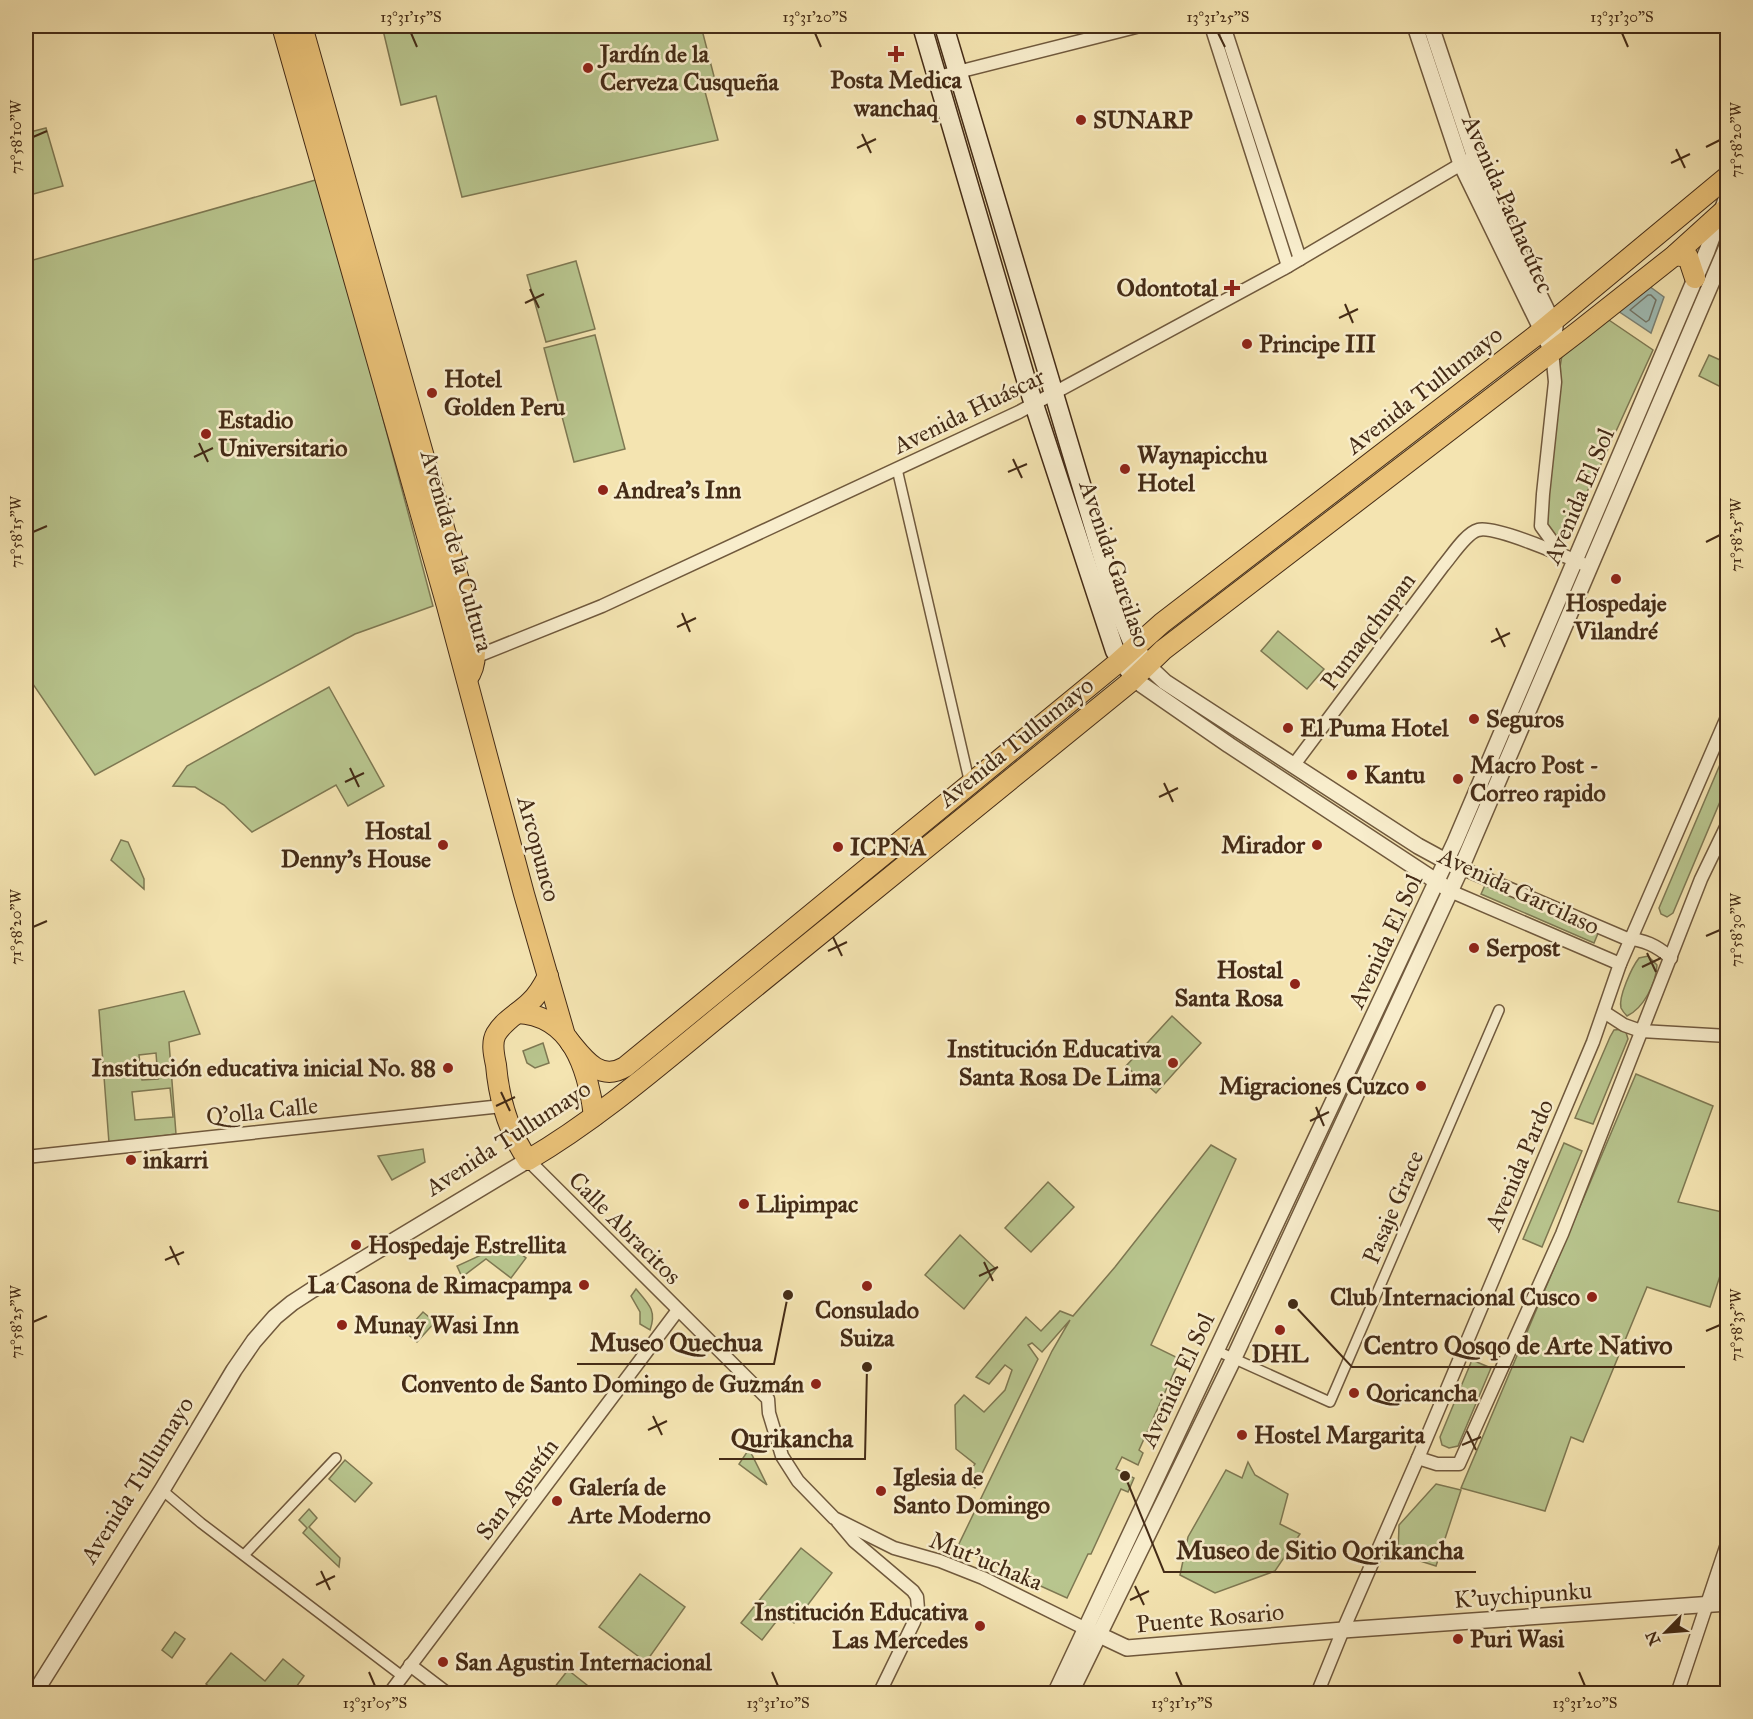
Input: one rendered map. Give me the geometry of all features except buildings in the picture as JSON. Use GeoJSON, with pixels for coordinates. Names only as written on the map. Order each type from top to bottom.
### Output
{"type":"FeatureCollection","features":[{"type":"Feature","properties":{"kind":"main road","name":"Avenida de la Cultura"},"geometry":{"type":"LineString","coordinates":[[282,26],[469,616],[468,666]]}},
{"type":"Feature","properties":{"kind":"main road","name":"Avenida de la Cultura"},"geometry":{"type":"LineString","coordinates":[[302,26],[373,310]]}},
{"type":"Feature","properties":{"kind":"main road","name":"Avenida Garcilaso"},"geometry":{"type":"LineString","coordinates":[[922,26],[1034,404],[1115,651],[1129,652]]}},
{"type":"Feature","properties":{"kind":"main road","name":"Avenida Garcilaso"},"geometry":{"type":"LineString","coordinates":[[944,26],[1118,608],[1129,652],[1141,671]]}},
{"type":"Feature","properties":{"kind":"main road","name":"Avenida Tullumayo"},"geometry":{"type":"LineString","coordinates":[[567,1037],[598,1070],[612,1072],[625,1066],[1129,652],[1547,325],[1728,176]]}},
{"type":"Feature","properties":{"kind":"main road","name":"Avenida Tullumayo"},"geometry":{"type":"LineString","coordinates":[[528,1160],[594,1116],[803,949],[1141,671],[1675,255],[1726,205]]}},
{"type":"Feature","properties":{"kind":"main road"},"geometry":{"type":"LineString","coordinates":[[1675,255],[1688,257],[1695,278]]}},
{"type":"Feature","properties":{"kind":"main road","name":"Arcopunco"},"geometry":{"type":"LineString","coordinates":[[468,666],[548,976],[567,1037],[588,1084],[594,1116]]}},
{"type":"Feature","properties":{"kind":"main road"},"geometry":{"type":"LineString","coordinates":[[528,1160],[517,1143],[502,1106],[493,1044],[495,1036],[504,1024],[536,996],[548,976]]}},
{"type":"Feature","properties":{"kind":"main road"},"geometry":{"type":"LineString","coordinates":[[517,1013],[543,1017],[554,1023],[567,1037]]}},
{"type":"Feature","properties":{"kind":"street"},"geometry":{"type":"LineString","coordinates":[[938,77],[1140,26]]}},
{"type":"Feature","properties":{"kind":"street"},"geometry":{"type":"LineString","coordinates":[[1211,26],[1281,248],[1294,263]]}},
{"type":"Feature","properties":{"kind":"street"},"geometry":{"type":"LineString","coordinates":[[1224,26],[1294,263]]}},
{"type":"Feature","properties":{"kind":"street","name":"Avenida Pachacútec"},"geometry":{"type":"LineString","coordinates":[[1415,26],[1467,160],[1547,325]]}},
{"type":"Feature","properties":{"kind":"street","name":"Avenida Pachacútec"},"geometry":{"type":"LineString","coordinates":[[1431,26],[1467,160],[1481,176],[1525,261],[1547,325]]}},
{"type":"Feature","properties":{"kind":"street","name":"Avenida Huáscar"},"geometry":{"type":"LineString","coordinates":[[468,666],[602,606],[1034,404],[1294,263],[1467,160]]}},
{"type":"Feature","properties":{"kind":"street","name":"Avenida El Sol"},"geometry":{"type":"LineString","coordinates":[[1070,1694],[1093,1632],[1215,1350],[1446,862],[1568,558],[1609,484],[1726,205]]}},
{"type":"Feature","properties":{"kind":"street","name":"Avenida El Sol"},"geometry":{"type":"LineString","coordinates":[[1054,1694],[1093,1632],[1233,1360],[1461,868],[1728,244]]}},
{"type":"Feature","properties":{"kind":"street"},"geometry":{"type":"LineString","coordinates":[[1547,325],[1555,382],[1542,494],[1541,526],[1568,558]]}},
{"type":"Feature","properties":{"kind":"street"},"geometry":{"type":"LineString","coordinates":[[897,469],[970,784]]}},
{"type":"Feature","properties":{"kind":"street"},"geometry":{"type":"LineString","coordinates":[[1520,538],[1541,526]]}},
{"type":"Feature","properties":{"kind":"street","name":"Pumaqchupan"},"geometry":{"type":"LineString","coordinates":[[1293,766],[1443,566],[1469,535],[1476,530],[1484,529],[1520,538]]}},
{"type":"Feature","properties":{"kind":"street"},"geometry":{"type":"LineString","coordinates":[[1520,538],[1590,567]]}},
{"type":"Feature","properties":{"kind":"street","name":"Avenida Garcilaso"},"geometry":{"type":"LineString","coordinates":[[1620,964],[1450,891],[1228,745],[1138,682],[1141,671],[1165,682],[1446,862],[1624,938],[1657,946],[1671,958]]}},
{"type":"Feature","properties":{"kind":"street","name":"Avenida Pardo"},"geometry":{"type":"LineString","coordinates":[[1317,1694],[1593,1042],[1620,964],[1728,715]]}},
{"type":"Feature","properties":{"kind":"street"},"geometry":{"type":"LineString","coordinates":[[1418,1458],[1437,1464],[1459,1464],[1562,1234],[1701,879],[1728,823]]}},
{"type":"Feature","properties":{"kind":"street","name":"Pasaje Grace"},"geometry":{"type":"LineString","coordinates":[[1215,1350],[1330,1402],[1499,1010]]}},
{"type":"Feature","properties":{"kind":"street"},"geometry":{"type":"LineString","coordinates":[[1604,1012],[1624,1025],[1641,1031],[1728,1036]]}},
{"type":"Feature","properties":{"kind":"street","name":"Q'olla Calle"},"geometry":{"type":"LineString","coordinates":[[26,1157],[502,1106]]}},
{"type":"Feature","properties":{"kind":"street","name":"Calle Abracitos"},"geometry":{"type":"LineString","coordinates":[[528,1160],[768,1399]]}},
{"type":"Feature","properties":{"kind":"street","name":"Avenida Tullumayo"},"geometry":{"type":"LineString","coordinates":[[34,1694],[234,1370],[274,1317],[292,1303],[528,1160]]}},
{"type":"Feature","properties":{"kind":"street","name":"San Agustín"},"geometry":{"type":"LineString","coordinates":[[389,1694],[678,1310]]}},
{"type":"Feature","properties":{"kind":"street","name":"Mut'uchaka"},"geometry":{"type":"LineString","coordinates":[[768,1399],[768,1413],[782,1456],[798,1481],[834,1518],[894,1548],[940,1561],[983,1578],[1093,1632]]}},
{"type":"Feature","properties":{"kind":"street"},"geometry":{"type":"LineString","coordinates":[[244,1555],[336,1458]]}},
{"type":"Feature","properties":{"kind":"street"},"geometry":{"type":"LineString","coordinates":[[162,1490],[402,1676]]}},
{"type":"Feature","properties":{"kind":"street"},"geometry":{"type":"LineString","coordinates":[[834,1518],[854,1541],[917,1596],[918,1609],[914,1622],[879,1694]]}},
{"type":"Feature","properties":{"kind":"street"},"geometry":{"type":"LineString","coordinates":[[1677,1694],[1728,1541]]}},
{"type":"Feature","properties":{"kind":"street"},"geometry":{"type":"LineString","coordinates":[[1707,1604],[1728,1589]]}},
{"type":"Feature","properties":{"kind":"street","name":"K'uychipunku"},"geometry":{"type":"LineString","coordinates":[[1343,1630],[1728,1603]]}},
{"type":"Feature","properties":{"kind":"street","name":"Puente Rosario"},"geometry":{"type":"LineString","coordinates":[[1093,1632],[1127,1648],[1343,1630]]}},
{"type":"Feature","properties":{"kind":"street"},"geometry":{"type":"LineString","coordinates":[[410,1665],[448,1694]]}},
{"type":"Feature","properties":{"kind":"green space"},"geometry":{"type":"Polygon","coordinates":[[[382,26],[701,26],[716,84],[704,88],[718,140],[462,197],[436,96],[401,105],[382,26]]]}},
{"type":"Feature","properties":{"kind":"green space"},"geometry":{"type":"Polygon","coordinates":[[[46,128],[63,186],[26,196],[26,133],[46,128]]]}},
{"type":"Feature","properties":{"kind":"green space","name":"Estadio Universitario"},"geometry":{"type":"Polygon","coordinates":[[[319,179],[433,606],[355,634],[95,775],[33,684],[26,686],[26,262],[319,179]]]}},
{"type":"Feature","properties":{"kind":"green space"},"geometry":{"type":"Polygon","coordinates":[[[576,261],[595,329],[546,342],[527,275],[576,261]]]}},
{"type":"Feature","properties":{"kind":"green space"},"geometry":{"type":"Polygon","coordinates":[[[1603,316],[1653,350],[1597,473],[1559,544],[1547,529],[1552,447],[1555,443],[1554,409],[1563,349],[1603,316]]]}},
{"type":"Feature","properties":{"kind":"green space"},"geometry":{"type":"Polygon","coordinates":[[[595,335],[625,449],[574,462],[544,348],[595,335]]]}},
{"type":"Feature","properties":{"kind":"green space"},"geometry":{"type":"Polygon","coordinates":[[[1709,355],[1727,363],[1727,390],[1699,376],[1709,355]]]}},
{"type":"Feature","properties":{"kind":"green space"},"geometry":{"type":"Polygon","coordinates":[[[1278,631],[1324,669],[1307,689],[1261,651],[1278,631]]]}},
{"type":"Feature","properties":{"kind":"green space"},"geometry":{"type":"Polygon","coordinates":[[[329,687],[384,786],[348,806],[336,785],[252,832],[224,805],[195,787],[173,786],[187,766],[329,687]]]}},
{"type":"Feature","properties":{"kind":"green space"},"geometry":{"type":"Polygon","coordinates":[[[1727,748],[1727,785],[1673,913],[1667,917],[1661,914],[1659,908],[1727,748]]]}},
{"type":"Feature","properties":{"kind":"green space"},"geometry":{"type":"Polygon","coordinates":[[[121,840],[128,842],[144,879],[144,889],[111,860],[121,840]]]}},
{"type":"Feature","properties":{"kind":"green space"},"geometry":{"type":"Polygon","coordinates":[[[1486,883],[1599,931],[1594,943],[1481,894],[1486,883]]]}},
{"type":"Feature","properties":{"kind":"green space"},"geometry":{"type":"Polygon","coordinates":[[[1648,956],[1657,965],[1654,979],[1644,1001],[1627,1016],[1621,1008],[1621,1003],[1629,975],[1639,958],[1648,956]]]}},
{"type":"Feature","properties":{"kind":"green space"},"geometry":{"type":"Polygon","coordinates":[[[184,991],[200,1034],[169,1042],[176,1134],[109,1143],[99,1010],[184,991]],[[156,1053],[139,1055],[142,1080],[158,1079],[156,1053]],[[170,1088],[132,1092],[135,1120],[173,1117],[170,1088]]]}},
{"type":"Feature","properties":{"kind":"green space"},"geometry":{"type":"Polygon","coordinates":[[[1172,1016],[1201,1043],[1156,1093],[1126,1066],[1172,1016]]]}},
{"type":"Feature","properties":{"kind":"green space"},"geometry":{"type":"Polygon","coordinates":[[[1625,1029],[1628,1039],[1593,1124],[1575,1118],[1610,1037],[1614,1030],[1625,1029]]]}},
{"type":"Feature","properties":{"kind":"green space"},"geometry":{"type":"Polygon","coordinates":[[[543,1043],[549,1063],[535,1068],[527,1063],[523,1051],[543,1043]]]}},
{"type":"Feature","properties":{"kind":"green space","name":"Club Internacional Cusco"},"geometry":{"type":"Polygon","coordinates":[[[1636,1074],[1713,1106],[1678,1202],[1727,1213],[1727,1254],[1710,1307],[1647,1287],[1583,1442],[1571,1437],[1545,1511],[1461,1488],[1636,1074]]]}},
{"type":"Feature","properties":{"kind":"green space"},"geometry":{"type":"Polygon","coordinates":[[[1564,1143],[1582,1151],[1542,1247],[1523,1239],[1564,1143]]]}},
{"type":"Feature","properties":{"kind":"green space"},"geometry":{"type":"Polygon","coordinates":[[[1211,1145],[1236,1159],[1151,1345],[1180,1359],[1139,1450],[1143,1453],[1138,1465],[1122,1457],[1116,1469],[1134,1478],[1128,1492],[1121,1489],[1091,1554],[1088,1554],[1067,1598],[957,1548],[1052,1351],[1070,1320],[1042,1352],[1032,1343],[1028,1345],[1038,1359],[975,1488],[969,1485],[965,1477],[975,1464],[956,1449],[955,1405],[964,1395],[984,1412],[1005,1390],[1012,1370],[1005,1365],[989,1384],[976,1377],[1026,1317],[1041,1331],[1060,1311],[1073,1316],[1115,1267],[1211,1145]]]}},
{"type":"Feature","properties":{"kind":"green space"},"geometry":{"type":"Polygon","coordinates":[[[423,1149],[425,1162],[392,1180],[378,1156],[423,1149]]]}},
{"type":"Feature","properties":{"kind":"green space"},"geometry":{"type":"Polygon","coordinates":[[[1048,1182],[1074,1207],[1031,1252],[1005,1228],[1048,1182]]]}},
{"type":"Feature","properties":{"kind":"green space"},"geometry":{"type":"Polygon","coordinates":[[[960,1235],[996,1269],[964,1309],[925,1275],[960,1235]]]}},
{"type":"Feature","properties":{"kind":"green space"},"geometry":{"type":"Polygon","coordinates":[[[507,1243],[526,1258],[511,1278],[486,1259],[462,1277],[457,1266],[507,1243]]]}},
{"type":"Feature","properties":{"kind":"green space"},"geometry":{"type":"Polygon","coordinates":[[[636,1289],[645,1299],[652,1313],[650,1330],[640,1324],[640,1312],[631,1296],[636,1289]]]}},
{"type":"Feature","properties":{"kind":"green space"},"geometry":{"type":"Polygon","coordinates":[[[423,1312],[435,1322],[417,1342],[405,1332],[423,1312]]]}},
{"type":"Feature","properties":{"kind":"green space"},"geometry":{"type":"Polygon","coordinates":[[[1472,1360],[1491,1368],[1458,1446],[1449,1448],[1442,1445],[1440,1437],[1472,1360]]]}},
{"type":"Feature","properties":{"kind":"green space"},"geometry":{"type":"Polygon","coordinates":[[[747,1452],[751,1453],[767,1485],[739,1464],[747,1452]]]}},
{"type":"Feature","properties":{"kind":"green space"},"geometry":{"type":"Polygon","coordinates":[[[345,1460],[372,1483],[355,1502],[329,1479],[345,1460]]]}},
{"type":"Feature","properties":{"kind":"green space"},"geometry":{"type":"Polygon","coordinates":[[[1248,1462],[1255,1475],[1288,1494],[1280,1524],[1300,1534],[1275,1571],[1215,1593],[1180,1575],[1188,1537],[1226,1470],[1242,1478],[1248,1462]]]}},
{"type":"Feature","properties":{"kind":"green space"},"geometry":{"type":"Polygon","coordinates":[[[1436,1484],[1461,1490],[1436,1566],[1398,1554],[1399,1525],[1436,1484]]]}},
{"type":"Feature","properties":{"kind":"green space"},"geometry":{"type":"Polygon","coordinates":[[[309,1509],[317,1518],[309,1527],[340,1558],[339,1567],[303,1533],[307,1528],[299,1520],[309,1509]]]}},
{"type":"Feature","properties":{"kind":"green space"},"geometry":{"type":"Polygon","coordinates":[[[801,1548],[832,1573],[794,1623],[782,1614],[762,1640],[741,1623],[801,1548]]]}},
{"type":"Feature","properties":{"kind":"green space"},"geometry":{"type":"Polygon","coordinates":[[[640,1574],[685,1607],[646,1662],[599,1627],[640,1574]]]}},
{"type":"Feature","properties":{"kind":"green space"},"geometry":{"type":"Polygon","coordinates":[[[175,1632],[185,1639],[172,1658],[162,1650],[175,1632]]]}},
{"type":"Feature","properties":{"kind":"green space"},"geometry":{"type":"Polygon","coordinates":[[[231,1653],[265,1681],[283,1659],[304,1676],[292,1693],[217,1693],[206,1684],[231,1653]]]}},
{"type":"Feature","properties":{"kind":"green space"},"geometry":{"type":"Polygon","coordinates":[[[568,1670],[597,1693],[550,1693],[568,1670]]]}},
{"type":"Feature","properties":{"kind":"water"},"geometry":{"type":"Polygon","coordinates":[[[1649,286],[1664,297],[1651,333],[1618,311],[1649,286]]]}},
{"type":"Feature","properties":{"kind":"place","name":"Posta Medica wanchaq"},"geometry":{"type":"Point","coordinates":[896,54]}},
{"type":"Feature","properties":{"kind":"place","name":"Jardín de la Cerveza Cusqueña"},"geometry":{"type":"Point","coordinates":[588,68]}},
{"type":"Feature","properties":{"kind":"place","name":"SUNARP"},"geometry":{"type":"Point","coordinates":[1081,120]}},
{"type":"Feature","properties":{"kind":"place","name":"Odontotal"},"geometry":{"type":"Point","coordinates":[1232,288]}},
{"type":"Feature","properties":{"kind":"place","name":"Principe III"},"geometry":{"type":"Point","coordinates":[1247,344]}},
{"type":"Feature","properties":{"kind":"place","name":"Hotel Golden Peru"},"geometry":{"type":"Point","coordinates":[432,393]}},
{"type":"Feature","properties":{"kind":"place","name":"Estadio Universitario"},"geometry":{"type":"Point","coordinates":[206,434]}},
{"type":"Feature","properties":{"kind":"place","name":"Waynapicchu Hotel"},"geometry":{"type":"Point","coordinates":[1125,469]}},
{"type":"Feature","properties":{"kind":"place","name":"Andrea's Inn"},"geometry":{"type":"Point","coordinates":[603,490]}},
{"type":"Feature","properties":{"kind":"place","name":"Hospedaje Vilandré"},"geometry":{"type":"Point","coordinates":[1616,579]}},
{"type":"Feature","properties":{"kind":"place","name":"Seguros"},"geometry":{"type":"Point","coordinates":[1474,719]}},
{"type":"Feature","properties":{"kind":"place","name":"El Puma Hotel"},"geometry":{"type":"Point","coordinates":[1288,728]}},
{"type":"Feature","properties":{"kind":"place","name":"Kantu"},"geometry":{"type":"Point","coordinates":[1352,775]}},
{"type":"Feature","properties":{"kind":"place","name":"Macro Post - Correo rapido"},"geometry":{"type":"Point","coordinates":[1458,779]}},
{"type":"Feature","properties":{"kind":"place","name":"Hostal Denny's House"},"geometry":{"type":"Point","coordinates":[443,845]}},
{"type":"Feature","properties":{"kind":"place","name":"Mirador"},"geometry":{"type":"Point","coordinates":[1317,845]}},
{"type":"Feature","properties":{"kind":"place","name":"ICPNA"},"geometry":{"type":"Point","coordinates":[838,847]}},
{"type":"Feature","properties":{"kind":"place","name":"Serpost"},"geometry":{"type":"Point","coordinates":[1474,948]}},
{"type":"Feature","properties":{"kind":"place","name":"Hostal Santa Rosa"},"geometry":{"type":"Point","coordinates":[1295,984]}},
{"type":"Feature","properties":{"kind":"place","name":"Institución Educativa Santa Rosa De Lima"},"geometry":{"type":"Point","coordinates":[1173,1063]}},
{"type":"Feature","properties":{"kind":"place","name":"Institución educativa inicial No. 88"},"geometry":{"type":"Point","coordinates":[448,1068]}},
{"type":"Feature","properties":{"kind":"place","name":"Migraciones Cuzco"},"geometry":{"type":"Point","coordinates":[1421,1086]}},
{"type":"Feature","properties":{"kind":"place","name":"inkarri"},"geometry":{"type":"Point","coordinates":[131,1160]}},
{"type":"Feature","properties":{"kind":"place","name":"Llipimpac"},"geometry":{"type":"Point","coordinates":[744,1204]}},
{"type":"Feature","properties":{"kind":"place","name":"Hospedaje Estrellita"},"geometry":{"type":"Point","coordinates":[356,1245]}},
{"type":"Feature","properties":{"kind":"place","name":"La Casona de Rimacpampa"},"geometry":{"type":"Point","coordinates":[584,1285]}},
{"type":"Feature","properties":{"kind":"place","name":"Consulado Suiza"},"geometry":{"type":"Point","coordinates":[867,1286]}},
{"type":"Feature","properties":{"kind":"place","name":"Museo Quechua"},"geometry":{"type":"Point","coordinates":[788,1295]}},
{"type":"Feature","properties":{"kind":"place","name":"Club Internacional Cusco"},"geometry":{"type":"Point","coordinates":[1592,1297]}},
{"type":"Feature","properties":{"kind":"place","name":"Centro Qosqo de Arte Nativo"},"geometry":{"type":"Point","coordinates":[1293,1304]}},
{"type":"Feature","properties":{"kind":"place","name":"Munay Wasi Inn"},"geometry":{"type":"Point","coordinates":[342,1325]}},
{"type":"Feature","properties":{"kind":"place","name":"DHL"},"geometry":{"type":"Point","coordinates":[1280,1330]}},
{"type":"Feature","properties":{"kind":"place","name":"Qurikancha"},"geometry":{"type":"Point","coordinates":[867,1367]}},
{"type":"Feature","properties":{"kind":"place","name":"Convento de Santo Domingo de Guzmán"},"geometry":{"type":"Point","coordinates":[816,1384]}},
{"type":"Feature","properties":{"kind":"place","name":"Qoricancha"},"geometry":{"type":"Point","coordinates":[1354,1393]}},
{"type":"Feature","properties":{"kind":"place","name":"Hostel Margarita"},"geometry":{"type":"Point","coordinates":[1242,1435]}},
{"type":"Feature","properties":{"kind":"place","name":"Museo de Sitio Qorikancha"},"geometry":{"type":"Point","coordinates":[1125,1476]}},
{"type":"Feature","properties":{"kind":"place","name":"Iglesia de Santo Domingo"},"geometry":{"type":"Point","coordinates":[881,1491]}},
{"type":"Feature","properties":{"kind":"place","name":"Galería de Arte Moderno"},"geometry":{"type":"Point","coordinates":[557,1501]}},
{"type":"Feature","properties":{"kind":"place","name":"Institución Educativa Las Mercedes"},"geometry":{"type":"Point","coordinates":[980,1626]}},
{"type":"Feature","properties":{"kind":"place","name":"Puri Wasi"},"geometry":{"type":"Point","coordinates":[1458,1639]}},
{"type":"Feature","properties":{"kind":"place","name":"San Agustin Internacional"},"geometry":{"type":"Point","coordinates":[443,1662]}}]}
